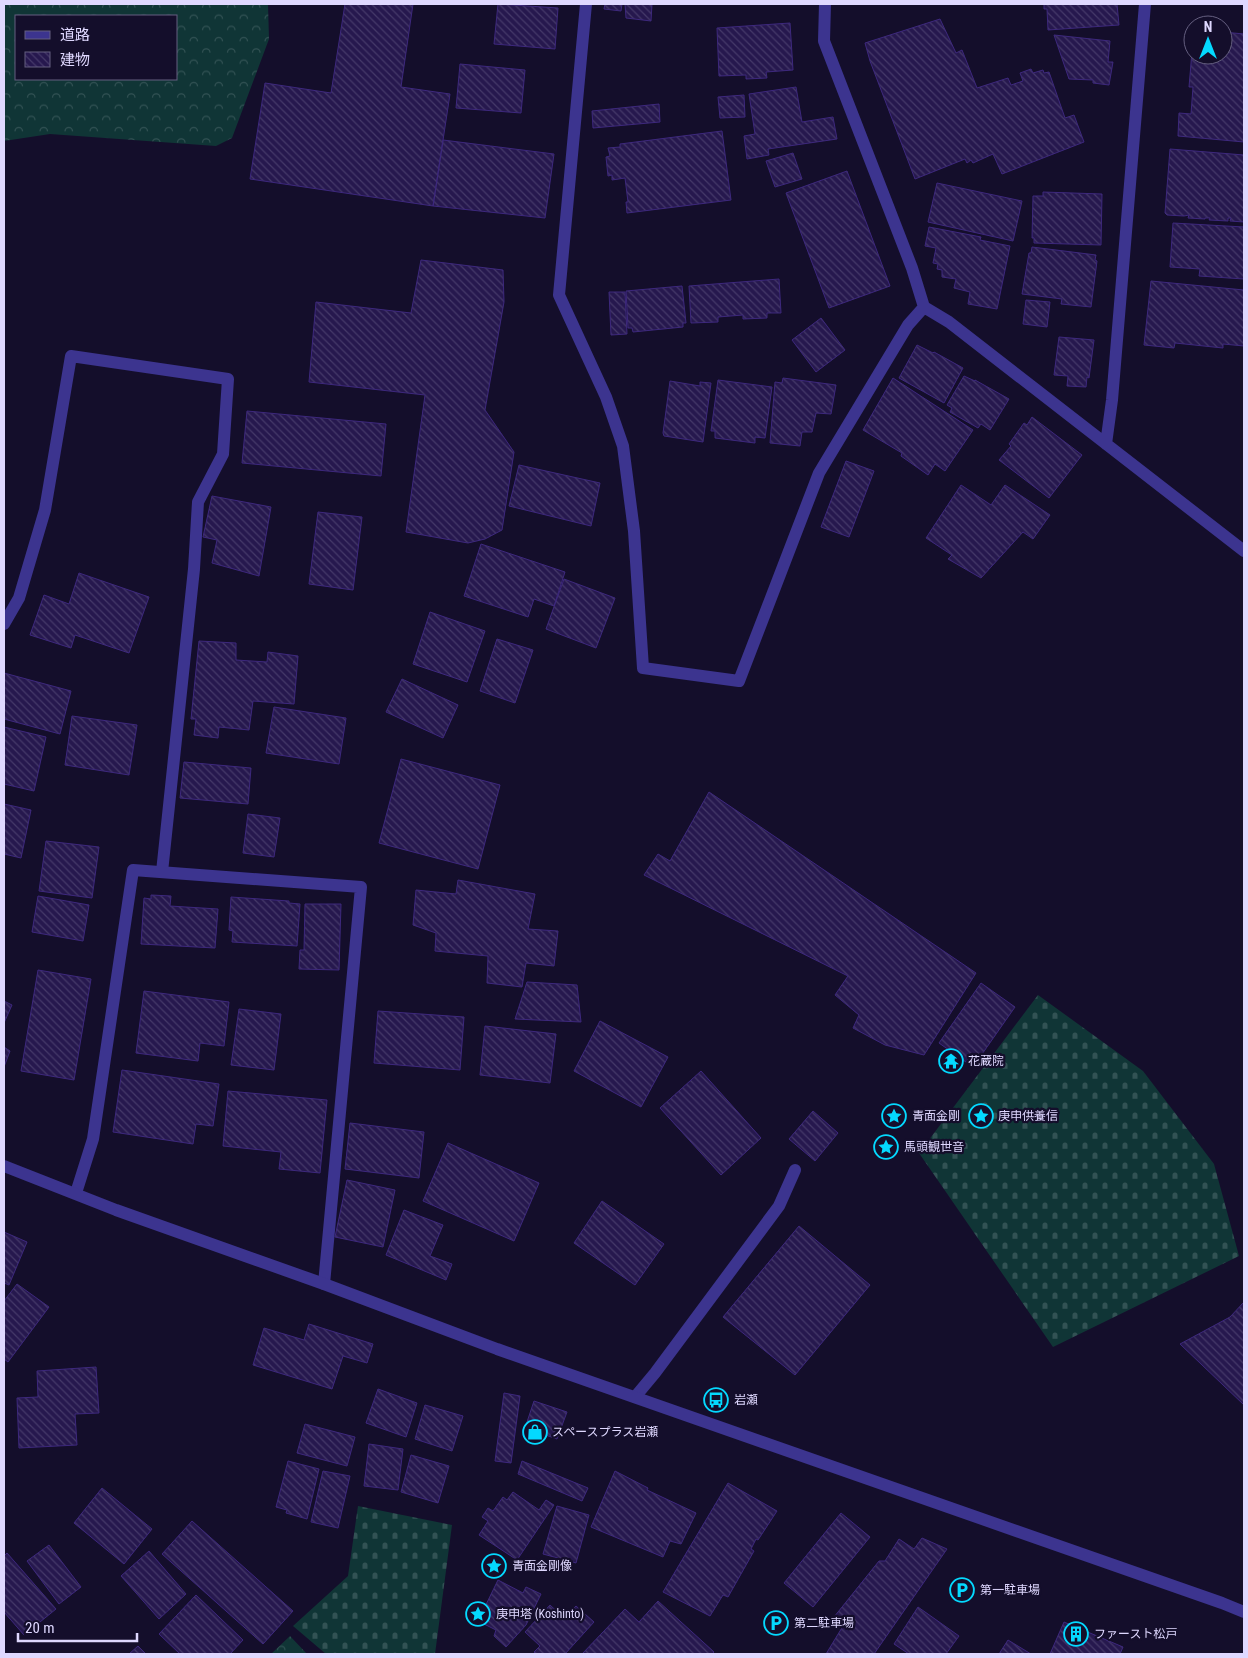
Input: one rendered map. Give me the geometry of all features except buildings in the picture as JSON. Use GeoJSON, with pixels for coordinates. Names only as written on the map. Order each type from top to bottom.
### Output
{"type":"FeatureCollection","features":[{"type":"Feature","properties":{"kind":"street"},"geometry":{"type":"LineString","coordinates":[[586,4],[559,295],[606,397],[622,446],[634,532],[643,668],[739,681],[818,473],[908,325],[924,308]]}},
{"type":"Feature","properties":{"kind":"street"},"geometry":{"type":"LineString","coordinates":[[826,4],[824,41],[912,268],[924,308],[949,322],[1244,552]]}},
{"type":"Feature","properties":{"kind":"street"},"geometry":{"type":"LineString","coordinates":[[1106,444],[1112,400],[1145,4]]}},
{"type":"Feature","properties":{"kind":"street"},"geometry":{"type":"LineString","coordinates":[[4,624],[20,598],[45,510],[71,356],[228,379],[223,454],[198,502],[194,569],[162,872]]}},
{"type":"Feature","properties":{"kind":"street"},"geometry":{"type":"LineString","coordinates":[[76,1193],[93,1140],[132,870],[361,887],[324,1284]]}},
{"type":"Feature","properties":{"kind":"street"},"geometry":{"type":"LineString","coordinates":[[4,1166],[116,1210],[324,1284],[496,1349],[1244,1612]]}},
{"type":"Feature","properties":{"kind":"street"},"geometry":{"type":"LineString","coordinates":[[635,1397],[655,1373],[779,1206],[795,1170]]}},
{"type":"Feature","properties":{"kind":"green space"},"geometry":{"type":"Polygon","coordinates":[[[4,4],[268,4],[269,39],[232,138],[216,146],[50,134],[4,141],[4,4]]]}},
{"type":"Feature","properties":{"kind":"green space"},"geometry":{"type":"Polygon","coordinates":[[[1038,995],[1143,1071],[1214,1164],[1239,1256],[1053,1347],[919,1153],[1038,995]]]}},
{"type":"Feature","properties":{"kind":"green space"},"geometry":{"type":"Polygon","coordinates":[[[358,1506],[452,1525],[435,1654],[326,1654],[293,1626],[348,1576],[358,1506]]]}},
{"type":"Feature","properties":{"kind":"green space"},"geometry":{"type":"Polygon","coordinates":[[[290,1636],[307,1654],[271,1654],[290,1636]]]}},
{"type":"Feature","properties":{"kind":"place","name":"花蔵院"},"geometry":{"type":"Point","coordinates":[951,1061]}},
{"type":"Feature","properties":{"kind":"place","name":"青面金剛"},"geometry":{"type":"Point","coordinates":[894,1116]}},
{"type":"Feature","properties":{"kind":"place","name":"庚申供養信"},"geometry":{"type":"Point","coordinates":[981,1116]}},
{"type":"Feature","properties":{"kind":"place","name":"馬頭観世音"},"geometry":{"type":"Point","coordinates":[886,1147]}},
{"type":"Feature","properties":{"kind":"place","name":"岩瀬"},"geometry":{"type":"Point","coordinates":[716,1400]}},
{"type":"Feature","properties":{"kind":"place","name":"スペースプラス岩瀬"},"geometry":{"type":"Point","coordinates":[535,1432]}},
{"type":"Feature","properties":{"kind":"place","name":"青面金剛像"},"geometry":{"type":"Point","coordinates":[494,1566]}},
{"type":"Feature","properties":{"kind":"place","name":"第一駐車場"},"geometry":{"type":"Point","coordinates":[962,1590]}},
{"type":"Feature","properties":{"kind":"place","name":"庚申塔 (Koshinto)"},"geometry":{"type":"Point","coordinates":[478,1614]}},
{"type":"Feature","properties":{"kind":"place","name":"第二駐車場"},"geometry":{"type":"Point","coordinates":[776,1623]}},
{"type":"Feature","properties":{"kind":"place","name":"ファースト松戸"},"geometry":{"type":"Point","coordinates":[1076,1634]}}]}
